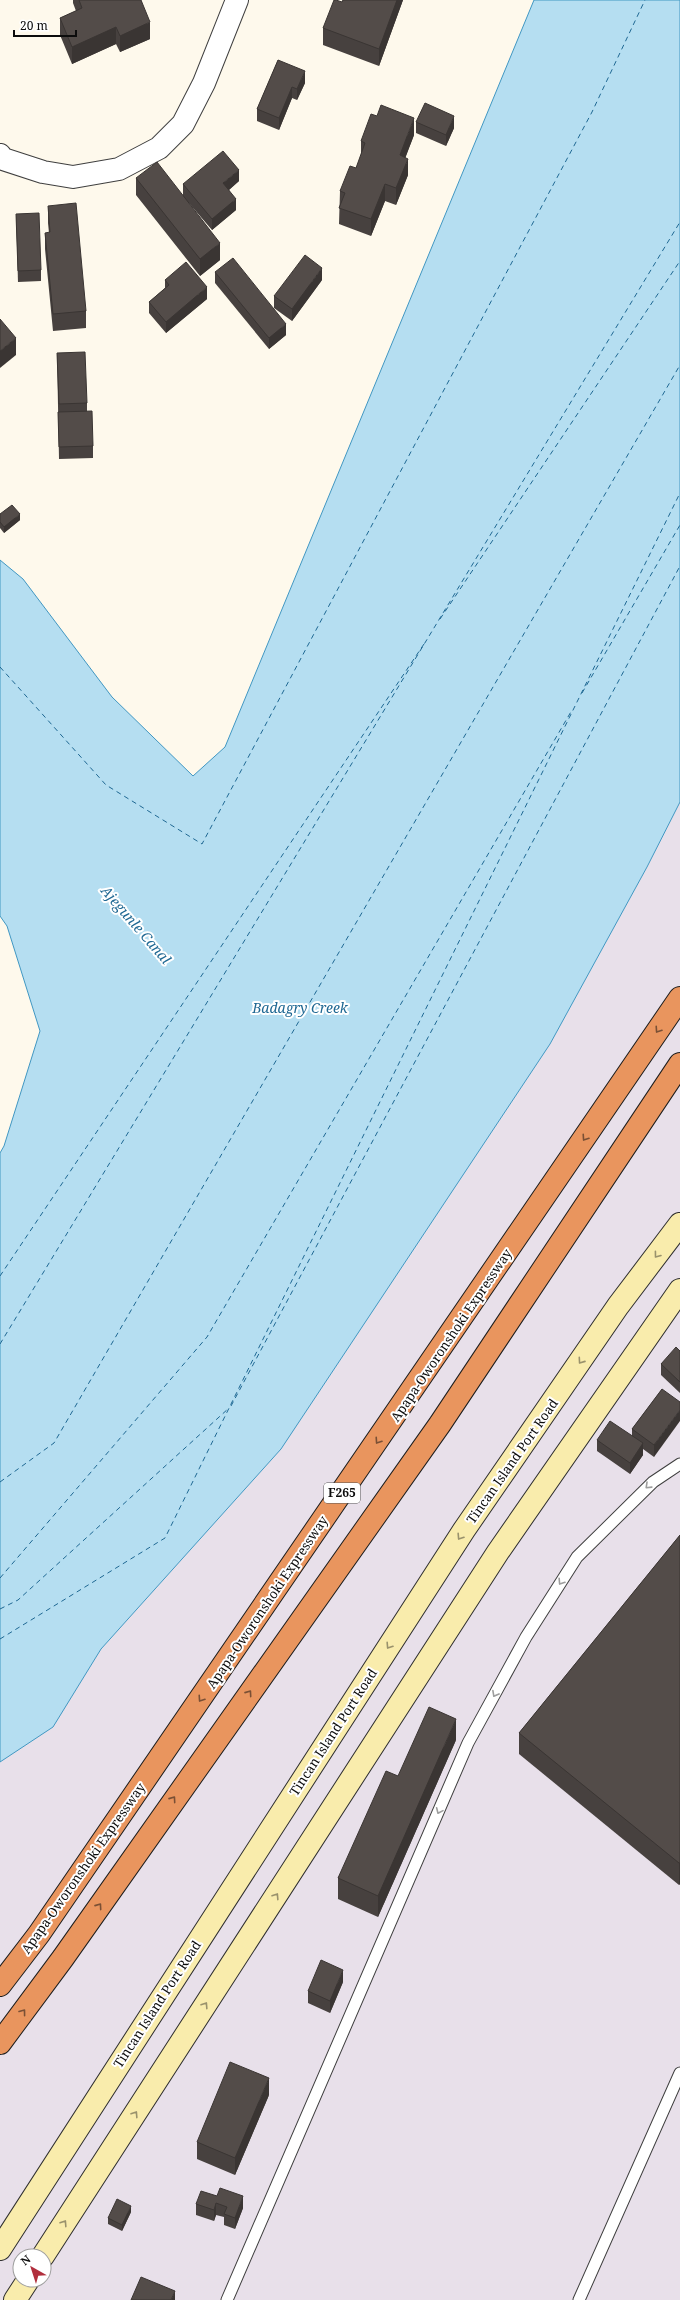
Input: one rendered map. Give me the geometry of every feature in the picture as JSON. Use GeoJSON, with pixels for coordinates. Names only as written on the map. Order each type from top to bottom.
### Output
{"type":"FeatureCollection","features":[{"type":"Feature","properties":{"kind":"highway","name":"Apapa-Oworonshoki Expressway"},"geometry":{"type":"LineString","coordinates":[[0,1985],[48,1921],[680,998]]}},
{"type":"Feature","properties":{"kind":"highway","name":"F265"},"geometry":{"type":"LineString","coordinates":[[0,2043],[63,1958],[440,1424],[680,1064]]}},
{"type":"Feature","properties":{"kind":"street"},"geometry":{"type":"LineString","coordinates":[[0,155],[3,159],[43,172],[73,177],[119,169],[159,148],[183,124],[204,83],[237,0]]}},
{"type":"Feature","properties":{"kind":"street","name":"Tincan Island Port Road"},"geometry":{"type":"LineString","coordinates":[[0,2249],[464,1530],[618,1306],[680,1224]]}},
{"type":"Feature","properties":{"kind":"street"},"geometry":{"type":"LineString","coordinates":[[48,2248],[498,1552],[680,1290]]}},
{"type":"Feature","properties":{"kind":"street"},"geometry":{"type":"LineString","coordinates":[[15,2300],[23,2288]]}},
{"type":"Feature","properties":{"kind":"lane"},"geometry":{"type":"LineString","coordinates":[[227,2300],[472,1736],[526,1637],[577,1557],[653,1482],[680,1464]]}},
{"type":"Feature","properties":{"kind":"lane"},"geometry":{"type":"LineString","coordinates":[[579,2300],[680,2073]]}},
{"type":"Feature","properties":{"kind":"shaded area"},"geometry":{"type":"Polygon","coordinates":[[[680,802],[680,2300],[0,2300],[0,1722],[62,1712],[101,1649],[281,1449],[550,1044],[647,867],[680,802]]]}},
{"type":"Feature","properties":{"kind":"water","name":"Badagry Creek"},"geometry":{"type":"Polygon","coordinates":[[[534,0],[680,0],[680,802],[647,867],[550,1044],[281,1449],[101,1649],[53,1727],[0,1762],[0,1153],[4,1146],[40,1031],[7,926],[0,916],[0,560],[23,579],[112,697],[193,776],[225,747],[534,0]]]}},
{"type":"Feature","properties":{"kind":"building"},"geometry":{"type":"Polygon","coordinates":[[[79,0],[141,0],[150,22],[120,36],[116,27],[72,47],[60,18],[82,8],[79,0]]]}},
{"type":"Feature","properties":{"kind":"building"},"geometry":{"type":"Polygon","coordinates":[[[334,0],[342,2],[343,0],[397,0],[379,49],[323,28],[334,0]]]}},
{"type":"Feature","properties":{"kind":"building"},"geometry":{"type":"Polygon","coordinates":[[[278,60],[305,71],[297,89],[292,87],[279,118],[257,109],[278,60]]]}},
{"type":"Feature","properties":{"kind":"building"},"geometry":{"type":"Polygon","coordinates":[[[425,103],[454,116],[446,135],[416,122],[425,103]]]}},
{"type":"Feature","properties":{"kind":"building"},"geometry":{"type":"Polygon","coordinates":[[[381,105],[414,118],[400,155],[408,159],[396,188],[385,184],[371,219],[339,208],[345,193],[340,191],[350,166],[356,168],[365,143],[361,141],[371,114],[377,116],[381,105]]]}},
{"type":"Feature","properties":{"kind":"building"},"geometry":{"type":"Polygon","coordinates":[[[223,151],[239,170],[223,183],[236,199],[212,219],[183,184],[223,151]]]}},
{"type":"Feature","properties":{"kind":"building"},"geometry":{"type":"Polygon","coordinates":[[[157,162],[220,243],[200,259],[136,178],[157,162]]]}},
{"type":"Feature","properties":{"kind":"building"},"geometry":{"type":"Polygon","coordinates":[[[76,203],[86,311],[53,314],[45,233],[50,232],[48,206],[76,203]]]}},
{"type":"Feature","properties":{"kind":"building"},"geometry":{"type":"Polygon","coordinates":[[[39,213],[41,270],[18,271],[16,214],[39,213]]]}},
{"type":"Feature","properties":{"kind":"building"},"geometry":{"type":"Polygon","coordinates":[[[305,255],[322,268],[292,309],[274,296],[305,255]]]}},
{"type":"Feature","properties":{"kind":"building"},"geometry":{"type":"Polygon","coordinates":[[[233,258],[286,324],[269,338],[215,272],[233,258]]]}},
{"type":"Feature","properties":{"kind":"building"},"geometry":{"type":"Polygon","coordinates":[[[186,262],[207,287],[166,322],[149,302],[169,285],[165,280],[186,262]]]}},
{"type":"Feature","properties":{"kind":"building"},"geometry":{"type":"Polygon","coordinates":[[[0,319],[16,338],[0,351],[0,319]]]}},
{"type":"Feature","properties":{"kind":"building"},"geometry":{"type":"Polygon","coordinates":[[[85,352],[87,403],[59,404],[57,353],[85,352]]]}},
{"type":"Feature","properties":{"kind":"building"},"geometry":{"type":"Polygon","coordinates":[[[92,411],[93,446],[59,447],[58,412],[92,411]]]}},
{"type":"Feature","properties":{"kind":"building"},"geometry":{"type":"Polygon","coordinates":[[[12,505],[20,514],[4,527],[0,522],[0,514],[12,505]]]}},
{"type":"Feature","properties":{"kind":"building"},"geometry":{"type":"Polygon","coordinates":[[[676,1347],[680,1351],[680,1382],[661,1364],[676,1347]]]}},
{"type":"Feature","properties":{"kind":"building"},"geometry":{"type":"Polygon","coordinates":[[[662,1389],[680,1402],[680,1410],[654,1445],[632,1429],[662,1389]]]}},
{"type":"Feature","properties":{"kind":"building"},"geometry":{"type":"Polygon","coordinates":[[[610,1421],[643,1443],[630,1463],[597,1440],[610,1421]]]}},
{"type":"Feature","properties":{"kind":"building"},"geometry":{"type":"Polygon","coordinates":[[[680,1535],[680,1863],[679,1863],[519,1733],[680,1535]]]}},
{"type":"Feature","properties":{"kind":"building"},"geometry":{"type":"Polygon","coordinates":[[[429,1707],[456,1719],[378,1896],[338,1878],[386,1771],[398,1776],[429,1707]]]}},
{"type":"Feature","properties":{"kind":"building"},"geometry":{"type":"Polygon","coordinates":[[[321,1960],[343,1970],[330,2001],[308,1991],[321,1960]]]}},
{"type":"Feature","properties":{"kind":"building"},"geometry":{"type":"Polygon","coordinates":[[[230,2062],[269,2078],[235,2158],[197,2142],[230,2062]]]}},
{"type":"Feature","properties":{"kind":"building"},"geometry":{"type":"Polygon","coordinates":[[[220,2188],[243,2196],[235,2218],[224,2214],[227,2207],[216,2203],[214,2210],[196,2204],[201,2191],[217,2196],[220,2188]]]}},
{"type":"Feature","properties":{"kind":"building"},"geometry":{"type":"Polygon","coordinates":[[[117,2199],[131,2206],[122,2225],[108,2218],[117,2199]]]}},
{"type":"Feature","properties":{"kind":"building"},"geometry":{"type":"Polygon","coordinates":[[[141,2277],[175,2291],[171,2300],[131,2300],[141,2277]]]}},
{"type":"Feature","properties":{"kind":"ferry route"},"geometry":{"type":"LineString","coordinates":[[0,667],[106,785],[202,844],[592,112],[645,0]]}},
{"type":"Feature","properties":{"kind":"ferry route"},"geometry":{"type":"LineString","coordinates":[[0,1344],[680,222]]}},
{"type":"Feature","properties":{"kind":"ferry route"},"geometry":{"type":"LineString","coordinates":[[440,619],[680,261]]}},
{"type":"Feature","properties":{"kind":"ferry route"},"geometry":{"type":"LineString","coordinates":[[0,1482],[54,1443],[680,365]]}},
{"type":"Feature","properties":{"kind":"ferry route"},"geometry":{"type":"LineString","coordinates":[[0,1639],[165,1538],[680,493]]}},
{"type":"Feature","properties":{"kind":"ferry route"},"geometry":{"type":"LineString","coordinates":[[582,693],[680,525]]}},
{"type":"Feature","properties":{"kind":"ferry route"},"geometry":{"type":"LineString","coordinates":[[231,1406],[680,566]]}},
{"type":"Feature","properties":{"kind":"ferry route"},"geometry":{"type":"LineString","coordinates":[[0,1276],[424,644]]}},
{"type":"Feature","properties":{"kind":"ferry route"},"geometry":{"type":"LineString","coordinates":[[0,1578],[207,1337],[572,710]]}},
{"type":"Feature","properties":{"kind":"ferry route"},"geometry":{"type":"LineString","coordinates":[[0,1609],[18,1600],[229,1408]]}},
{"type":"Feature","properties":{"kind":"water label","name":"Ajegunle Canal"},"geometry":{"type":"Point","coordinates":[136,925]}}]}
